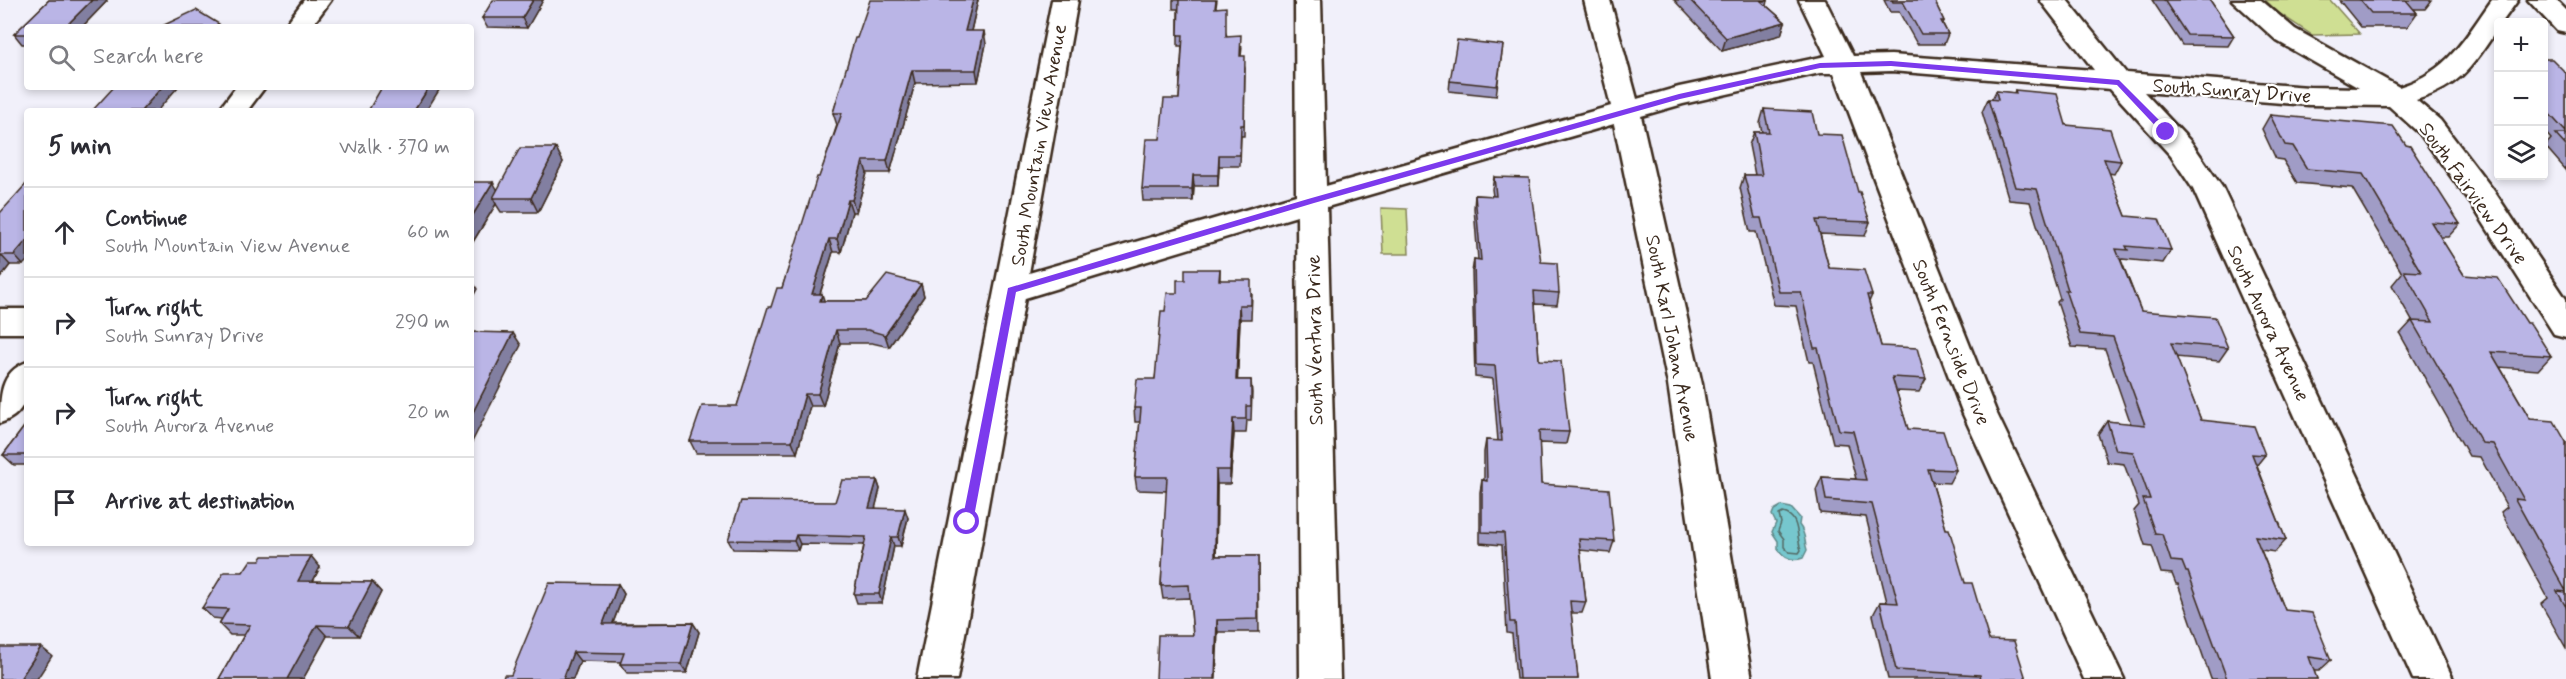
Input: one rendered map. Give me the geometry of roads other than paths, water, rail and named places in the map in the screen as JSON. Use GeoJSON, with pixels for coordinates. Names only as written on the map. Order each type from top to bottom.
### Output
{"type":"FeatureCollection","features":[{"type":"Feature","properties":{"kind":"street"},"geometry":{"type":"LineString","coordinates":[[299,24],[318,0]]}},
{"type":"Feature","properties":{"kind":"street","name":"South Mountain View Avenue"},"geometry":{"type":"LineString","coordinates":[[937,679],[1065,0]]}},
{"type":"Feature","properties":{"kind":"street","name":"South Ventura Drive"},"geometry":{"type":"LineString","coordinates":[[1308,0],[1320,679]]}},
{"type":"Feature","properties":{"kind":"street","name":"South Karl Johan Avenue"},"geometry":{"type":"LineString","coordinates":[[1597,0],[1626,111],[1685,384],[1732,679]]}},
{"type":"Feature","properties":{"kind":"street","name":"South Fernside Drive"},"geometry":{"type":"LineString","coordinates":[[1812,0],[1844,64],[1980,414],[2103,679]]}},
{"type":"Feature","properties":{"kind":"street","name":"South Aurora Avenue"},"geometry":{"type":"LineString","coordinates":[[2053,0],[2092,51],[2181,149],[2206,188],[2433,679]]}},
{"type":"Feature","properties":{"kind":"street","name":"South Fairview Drive"},"geometry":{"type":"LineString","coordinates":[[2245,0],[2286,35],[2396,97],[2424,121],[2444,144],[2513,242],[2566,325]]}},
{"type":"Feature","properties":{"kind":"street","name":"South Sunray Drive"},"geometry":{"type":"LineString","coordinates":[[1012,290],[1311,201],[1679,96],[1801,68],[1844,64],[1899,64],[2309,96],[2396,97],[2428,87],[2459,66],[2505,0]]}},
{"type":"Feature","properties":{"kind":"street"},"geometry":{"type":"LineString","coordinates":[[2541,0],[2566,25]]}},
{"type":"Feature","properties":{"kind":"street"},"geometry":{"type":"LineString","coordinates":[[234,108],[249,90]]}},
{"type":"Feature","properties":{"kind":"street"},"geometry":{"type":"LineString","coordinates":[[0,321],[24,321]]}},
{"type":"Feature","properties":{"kind":"street"},"geometry":{"type":"LineString","coordinates":[[0,410],[24,379]]}},
{"type":"Feature","properties":{"kind":"water"},"geometry":{"type":"Polygon","coordinates":[[[1781,506],[1791,508],[1800,518],[1799,525],[1804,534],[1807,550],[1803,558],[1795,560],[1789,558],[1778,549],[1778,541],[1772,532],[1776,523],[1772,515],[1774,510],[1781,506]]]}}]}
